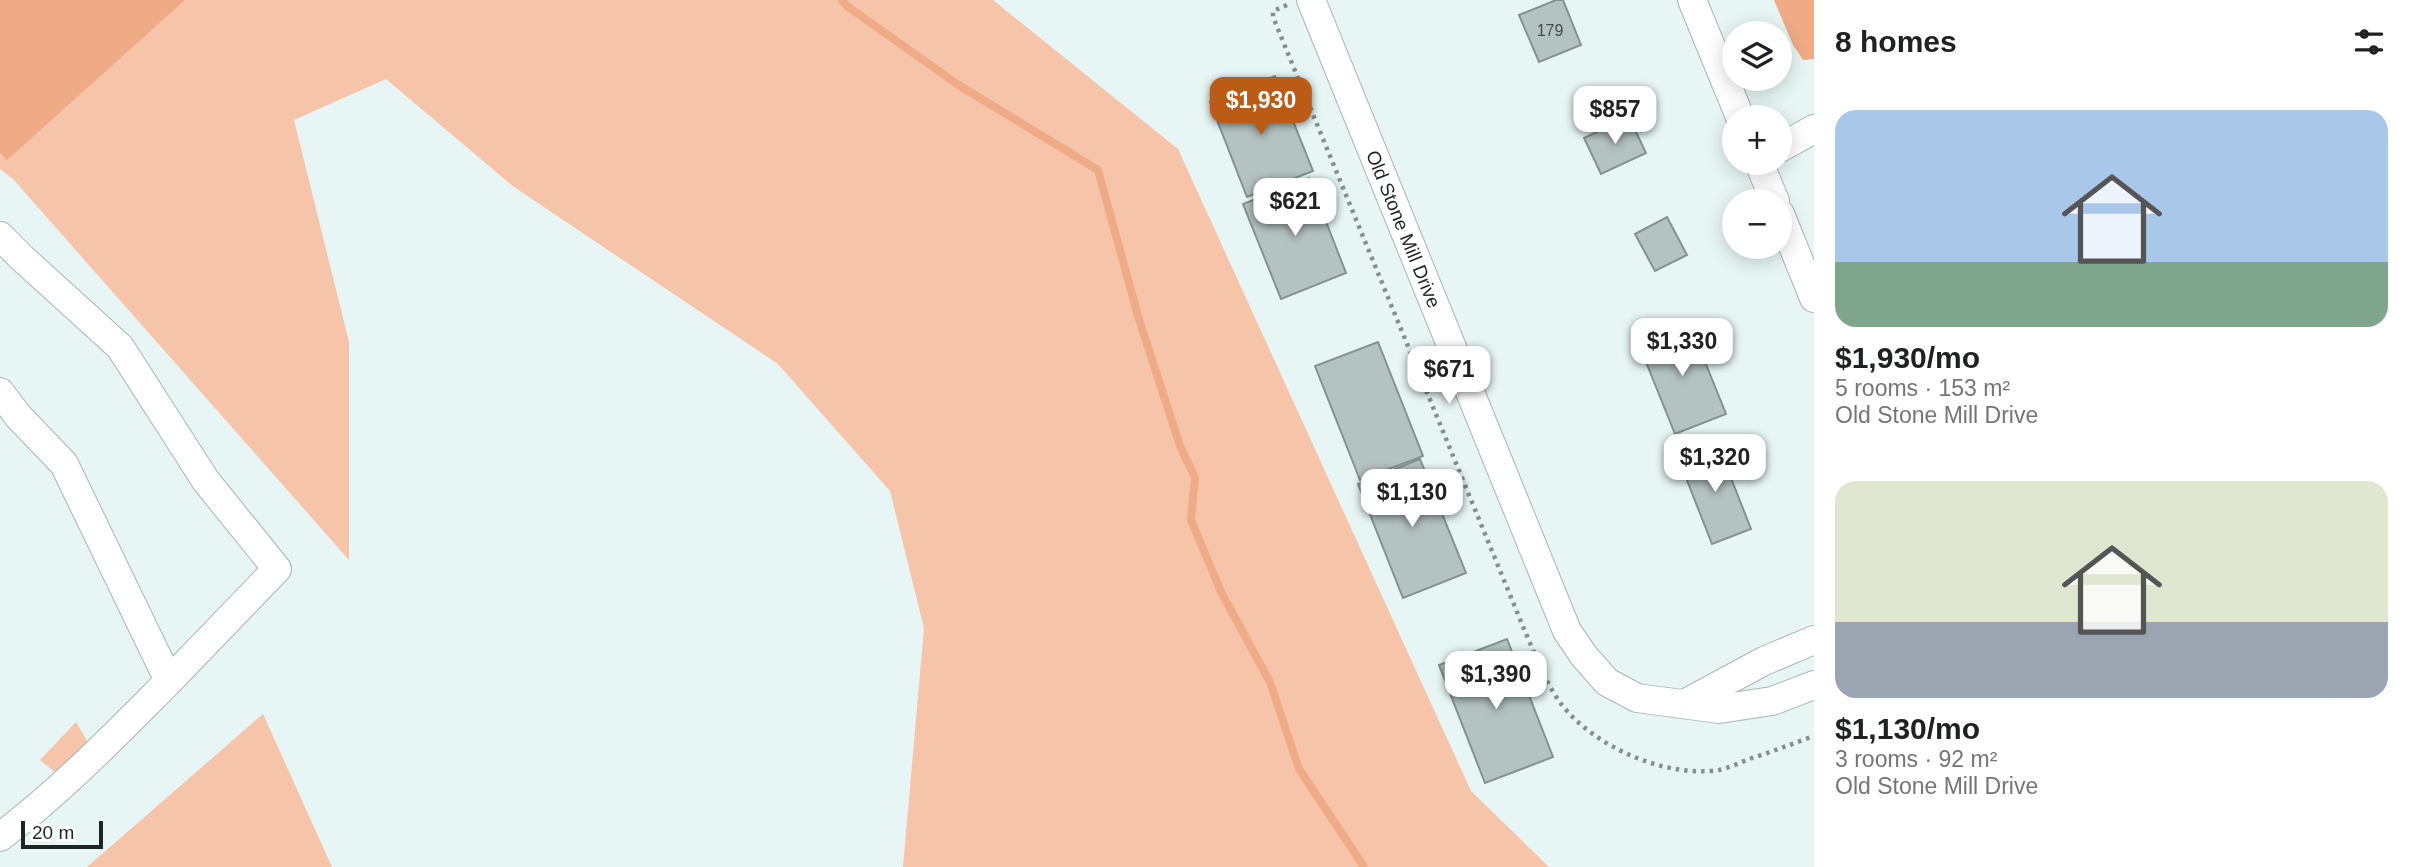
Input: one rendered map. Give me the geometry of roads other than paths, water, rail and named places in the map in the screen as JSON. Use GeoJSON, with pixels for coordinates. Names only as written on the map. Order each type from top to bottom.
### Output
{"type":"FeatureCollection","features":[{"type":"Feature","properties":{"kind":"street","name":"Old Stone Mill Drive"},"geometry":{"type":"LineString","coordinates":[[1311,0],[1567,631],[1584,656],[1607,682],[1637,698],[1719,709],[1772,701],[1814,685]]}},
{"type":"Feature","properties":{"kind":"street"},"geometry":{"type":"LineString","coordinates":[[1692,0],[1735,105]]}},
{"type":"Feature","properties":{"kind":"street"},"geometry":{"type":"LineString","coordinates":[[1792,141],[1814,128]]}},
{"type":"Feature","properties":{"kind":"street"},"geometry":{"type":"LineString","coordinates":[[1792,156],[1814,153]]}},
{"type":"Feature","properties":{"kind":"street"},"geometry":{"type":"LineString","coordinates":[[0,236],[120,347],[206,481],[277,569],[89,762],[0,837]]}},
{"type":"Feature","properties":{"kind":"street"},"geometry":{"type":"LineString","coordinates":[[1792,244],[1814,298]]}},
{"type":"Feature","properties":{"kind":"street"},"geometry":{"type":"LineString","coordinates":[[0,392],[18,416],[64,464],[169,681]]}},
{"type":"Feature","properties":{"kind":"street"},"geometry":{"type":"LineString","coordinates":[[1686,703],[1764,661],[1814,640]]}},
{"type":"Feature","properties":{"kind":"waterway"},"geometry":{"type":"LineString","coordinates":[[842,0],[957,84],[1098,170],[1138,316],[1180,446],[1195,477],[1191,520],[1222,594],[1270,682],[1299,769],[1364,867]]}}]}
